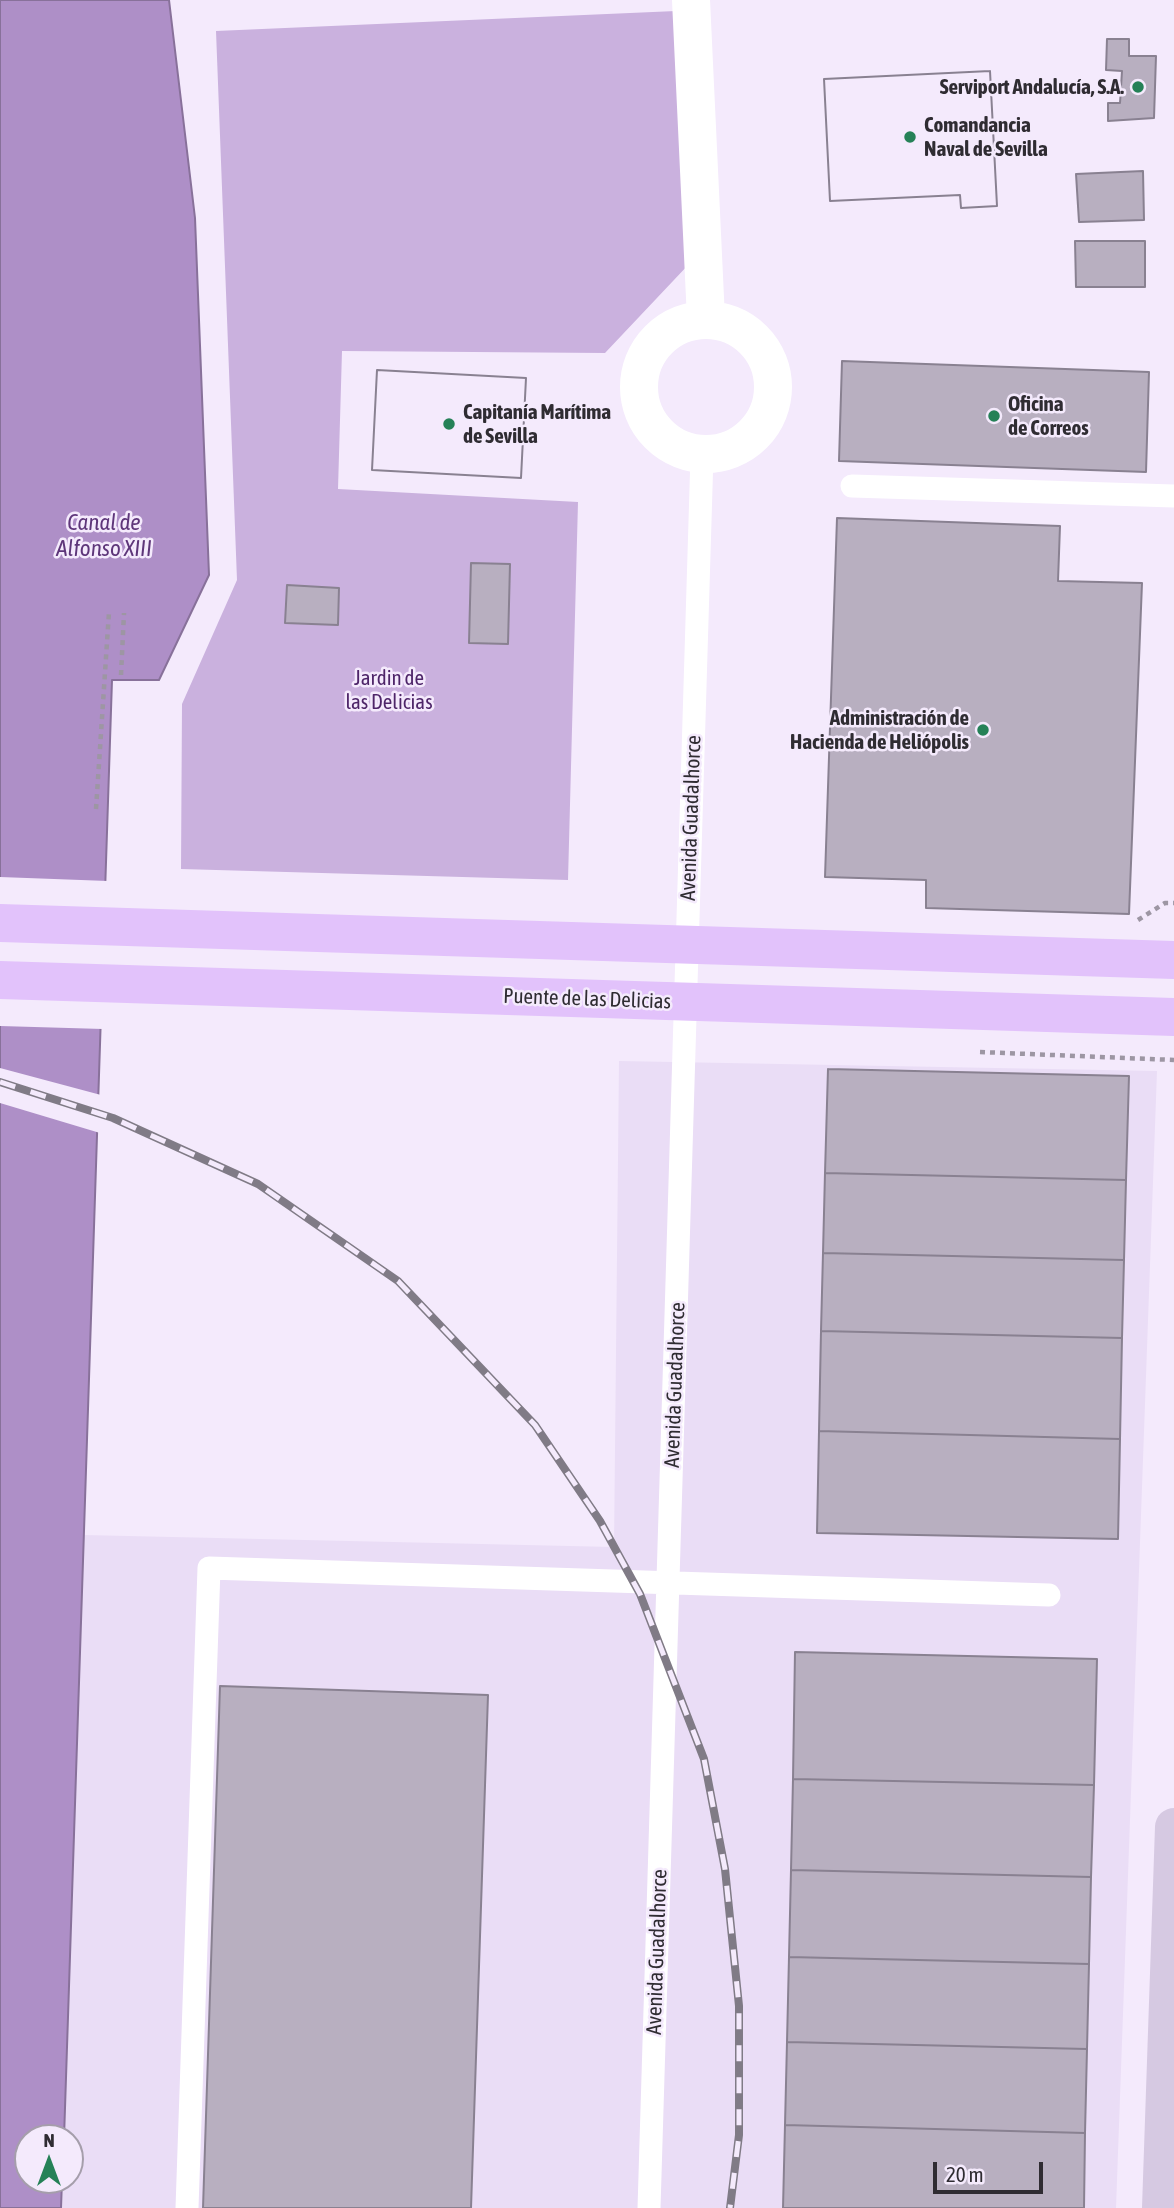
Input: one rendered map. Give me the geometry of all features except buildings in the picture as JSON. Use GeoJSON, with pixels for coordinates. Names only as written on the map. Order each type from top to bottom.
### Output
{"type":"FeatureCollection","features":[{"type":"Feature","properties":{"kind":"main road"},"geometry":{"type":"LineString","coordinates":[[0,923],[1174,960]]}},
{"type":"Feature","properties":{"kind":"main road","name":"Puente de las Delicias"},"geometry":{"type":"LineString","coordinates":[[0,980],[1174,1017]]}},
{"type":"Feature","properties":{"kind":"main road"},"geometry":{"type":"LineString","coordinates":[[1161,2208],[1174,1827]]}},
{"type":"Feature","properties":{"kind":"street"},"geometry":{"type":"LineString","coordinates":[[691,0],[706,319]]}},
{"type":"Feature","properties":{"kind":"street"},"geometry":{"type":"LineString","coordinates":[[706,319],[728,323],[747,333],[762,348],[771,368],[774,389],[770,410],[759,429],[744,444],[723,453],[702,455],[682,450],[664,440],[650,424],[641,405],[638,385],[642,364],[652,346],[667,332],[686,323],[706,319]]}},
{"type":"Feature","properties":{"kind":"lane","name":"Avenida Guadalhorce"},"geometry":{"type":"LineString","coordinates":[[649,2208],[670,1583],[702,455]]}},
{"type":"Feature","properties":{"kind":"lane"},"geometry":{"type":"LineString","coordinates":[[852,486],[1174,496]]}},
{"type":"Feature","properties":{"kind":"lane"},"geometry":{"type":"LineString","coordinates":[[187,2208],[209,1568],[1049,1595]]}},
{"type":"Feature","properties":{"kind":"path"},"geometry":{"type":"LineString","coordinates":[[96,809],[109,612]]}},
{"type":"Feature","properties":{"kind":"path"},"geometry":{"type":"LineString","coordinates":[[121,675],[124,613]]}},
{"type":"Feature","properties":{"kind":"path"},"geometry":{"type":"LineString","coordinates":[[1165,903],[1174,903]]}},
{"type":"Feature","properties":{"kind":"path"},"geometry":{"type":"LineString","coordinates":[[976,1052],[1174,1060]]}},
{"type":"Feature","properties":{"kind":"shaded area"},"geometry":{"type":"Polygon","coordinates":[[[619,1061],[1157,1071],[1116,2208],[61,2208],[62,2194],[84,2194],[84,2124],[64,2124],[84,1535],[614,1547],[619,1061]]]}},
{"type":"Feature","properties":{"kind":"green space","name":"Jardin de las Delicias"},"geometry":{"type":"Polygon","coordinates":[[[676,11],[690,263],[605,353],[342,351],[338,489],[578,502],[568,880],[181,869],[182,704],[237,580],[216,31],[676,11]]]}},
{"type":"Feature","properties":{"kind":"water","name":"Canal de Alfonso XIII"},"geometry":{"type":"Polygon","coordinates":[[[0,0],[169,0],[195,218],[209,575],[159,680],[112,680],[64,2124],[14,2124],[14,2194],[62,2194],[61,2208],[0,2208],[0,0]]]}},
{"type":"Feature","properties":{"kind":"pier"},"geometry":{"type":"Polygon","coordinates":[[[0,877],[108,881],[103,1029],[0,1026],[0,877]]]}},
{"type":"Feature","properties":{"kind":"pier"},"geometry":{"type":"Polygon","coordinates":[[[0,1068],[101,1095],[100,1133],[0,1103],[0,1068]]]}},
{"type":"Feature","properties":{"kind":"railway"},"geometry":{"type":"LineString","coordinates":[[0,1082],[113,1118],[258,1184],[398,1281],[535,1425],[600,1521],[640,1594],[704,1759],[725,1869],[739,2006],[739,2135],[730,2208]]}},
{"type":"Feature","properties":{"kind":"place","name":"Serviport Andalucía, S.A."},"geometry":{"type":"Point","coordinates":[1138,87]}},
{"type":"Feature","properties":{"kind":"place","name":"Comandancia Naval de Sevilla"},"geometry":{"type":"Point","coordinates":[910,137]}},
{"type":"Feature","properties":{"kind":"place","name":"Oficina de Correos"},"geometry":{"type":"Point","coordinates":[994,416]}},
{"type":"Feature","properties":{"kind":"place","name":"Capitanía Marítima de Sevilla"},"geometry":{"type":"Point","coordinates":[449,424]}},
{"type":"Feature","properties":{"kind":"place","name":"Administración de Hacienda de Heliópolis"},"geometry":{"type":"Point","coordinates":[983,730]}}]}
